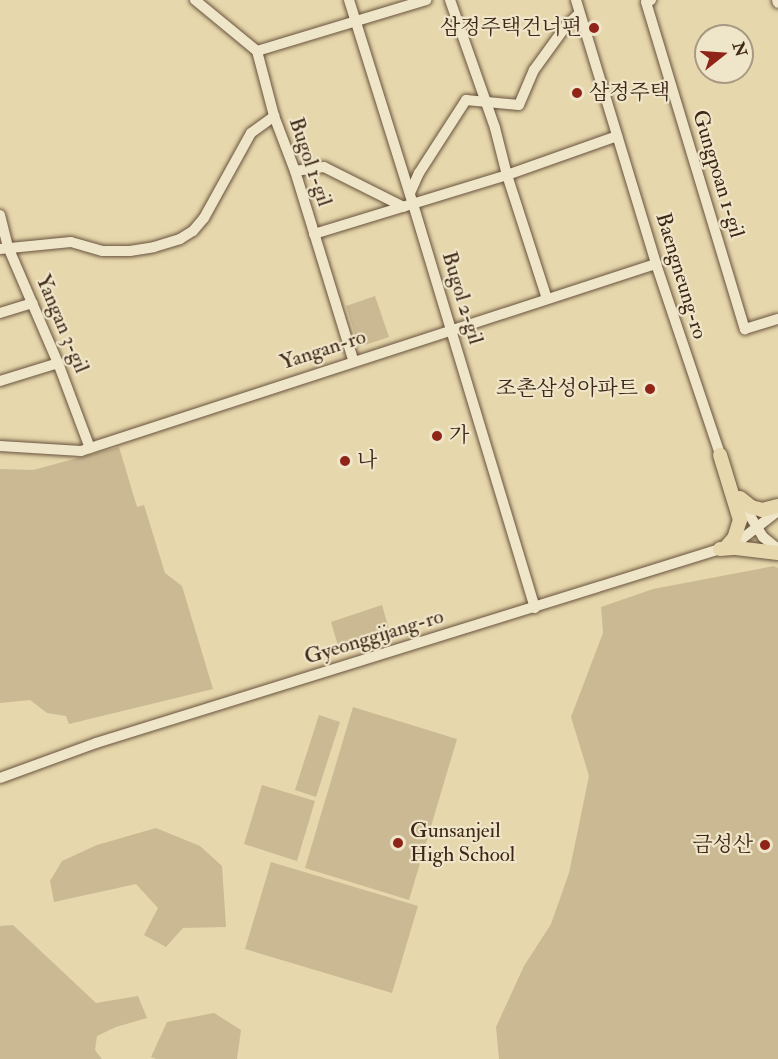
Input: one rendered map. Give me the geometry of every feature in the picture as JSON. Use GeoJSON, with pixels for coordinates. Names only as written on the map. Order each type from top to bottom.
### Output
{"type":"FeatureCollection","features":[{"type":"Feature","properties":{"kind":"main road"},"geometry":{"type":"LineString","coordinates":[[720,455],[740,520],[734,538],[724,548]]}},
{"type":"Feature","properties":{"kind":"main road"},"geometry":{"type":"LineString","coordinates":[[740,498],[751,507],[762,510],[778,506]]}},
{"type":"Feature","properties":{"kind":"main road"},"geometry":{"type":"LineString","coordinates":[[724,548],[778,551]]}},
{"type":"Feature","properties":{"kind":"street"},"geometry":{"type":"LineString","coordinates":[[195,0],[257,51],[426,0]]}},
{"type":"Feature","properties":{"kind":"street","name":"Bugol 2-gil"},"geometry":{"type":"LineString","coordinates":[[349,0],[534,608]]}},
{"type":"Feature","properties":{"kind":"street"},"geometry":{"type":"LineString","coordinates":[[450,0],[486,103],[546,300]]}},
{"type":"Feature","properties":{"kind":"street","name":"Baengneung-ro"},"geometry":{"type":"LineString","coordinates":[[576,0],[656,264],[720,455],[740,498],[758,528],[778,551]]}},
{"type":"Feature","properties":{"kind":"street","name":"Gungpoan 1-gil"},"geometry":{"type":"LineString","coordinates":[[651,0],[646,2],[745,329],[778,319]]}},
{"type":"Feature","properties":{"kind":"street"},"geometry":{"type":"LineString","coordinates":[[409,201],[419,173],[466,100],[519,105],[534,70],[566,26],[579,14]]}},
{"type":"Feature","properties":{"kind":"street","name":"Bugol 1-gil"},"geometry":{"type":"LineString","coordinates":[[257,51],[274,116],[295,171],[353,360]]}},
{"type":"Feature","properties":{"kind":"street"},"geometry":{"type":"LineString","coordinates":[[4,248],[71,242],[103,251],[130,251],[154,248],[180,239],[193,231],[204,218],[251,133],[274,116]]}},
{"type":"Feature","properties":{"kind":"street"},"geometry":{"type":"LineString","coordinates":[[314,234],[409,201],[507,175],[617,136]]}},
{"type":"Feature","properties":{"kind":"street"},"geometry":{"type":"LineString","coordinates":[[295,171],[324,167],[409,201]]}},
{"type":"Feature","properties":{"kind":"street","name":"Yangan 3-gil"},"geometry":{"type":"LineString","coordinates":[[0,215],[4,248],[32,303],[58,363],[90,448]]}},
{"type":"Feature","properties":{"kind":"street","name":"Yangan-ro"},"geometry":{"type":"LineString","coordinates":[[0,446],[81,451],[353,360],[656,264]]}},
{"type":"Feature","properties":{"kind":"street"},"geometry":{"type":"LineString","coordinates":[[0,314],[32,303]]}},
{"type":"Feature","properties":{"kind":"street"},"geometry":{"type":"LineString","coordinates":[[0,381],[58,363]]}},
{"type":"Feature","properties":{"kind":"street","name":"Gyeonggijang-ro"},"geometry":{"type":"LineString","coordinates":[[0,778],[96,743],[724,548],[758,528],[778,511]]}},
{"type":"Feature","properties":{"kind":"shaded area"},"geometry":{"type":"Polygon","coordinates":[[[375,296],[389,337],[359,347],[346,306],[375,296]]]}},
{"type":"Feature","properties":{"kind":"shaded area"},"geometry":{"type":"Polygon","coordinates":[[[119,447],[137,507],[144,505],[165,573],[182,586],[213,689],[69,724],[66,716],[47,713],[30,700],[0,703],[0,469],[33,470],[119,447]]]}},
{"type":"Feature","properties":{"kind":"shaded area"},"geometry":{"type":"Polygon","coordinates":[[[774,566],[778,568],[778,1059],[499,1059],[496,1027],[524,966],[551,924],[569,873],[589,776],[571,717],[603,633],[601,607],[653,589],[774,566]]]}},
{"type":"Feature","properties":{"kind":"shaded area"},"geometry":{"type":"Polygon","coordinates":[[[382,605],[390,633],[339,649],[331,622],[382,605]]]}},
{"type":"Feature","properties":{"kind":"shaded area"},"geometry":{"type":"Polygon","coordinates":[[[353,707],[457,739],[409,900],[305,868],[353,707]]]}},
{"type":"Feature","properties":{"kind":"shaded area"},"geometry":{"type":"Polygon","coordinates":[[[319,715],[340,722],[316,797],[295,790],[319,715]]]}},
{"type":"Feature","properties":{"kind":"shaded area"},"geometry":{"type":"Polygon","coordinates":[[[262,785],[315,801],[297,861],[244,844],[262,785]]]}},
{"type":"Feature","properties":{"kind":"shaded area"},"geometry":{"type":"Polygon","coordinates":[[[156,828],[200,846],[222,866],[226,927],[183,928],[166,947],[144,935],[158,908],[136,884],[54,902],[50,881],[62,861],[97,845],[156,828]]]}},
{"type":"Feature","properties":{"kind":"shaded area"},"geometry":{"type":"Polygon","coordinates":[[[271,862],[418,906],[392,993],[245,949],[271,862]]]}},
{"type":"Feature","properties":{"kind":"shaded area"},"geometry":{"type":"Polygon","coordinates":[[[13,925],[96,1003],[138,996],[147,1018],[116,1027],[97,1036],[95,1050],[102,1059],[0,1059],[0,926],[13,925]]]}},
{"type":"Feature","properties":{"kind":"shaded area"},"geometry":{"type":"Polygon","coordinates":[[[214,1013],[241,1030],[237,1059],[156,1059],[151,1057],[167,1022],[214,1013]]]}},
{"type":"Feature","properties":{"kind":"place","name":"삼정주택건너편"},"geometry":{"type":"Point","coordinates":[594,28]}},
{"type":"Feature","properties":{"kind":"place","name":"삼정주택"},"geometry":{"type":"Point","coordinates":[577,93]}},
{"type":"Feature","properties":{"kind":"place","name":"조촌삼성아파트"},"geometry":{"type":"Point","coordinates":[650,389]}},
{"type":"Feature","properties":{"kind":"place","name":"가"},"geometry":{"type":"Point","coordinates":[437,436]}},
{"type":"Feature","properties":{"kind":"place","name":"나"},"geometry":{"type":"Point","coordinates":[345,461]}},
{"type":"Feature","properties":{"kind":"place","name":"Gunsanjeil High School"},"geometry":{"type":"Point","coordinates":[398,843]}},
{"type":"Feature","properties":{"kind":"place","name":"금성산"},"geometry":{"type":"Point","coordinates":[765,845]}}]}
